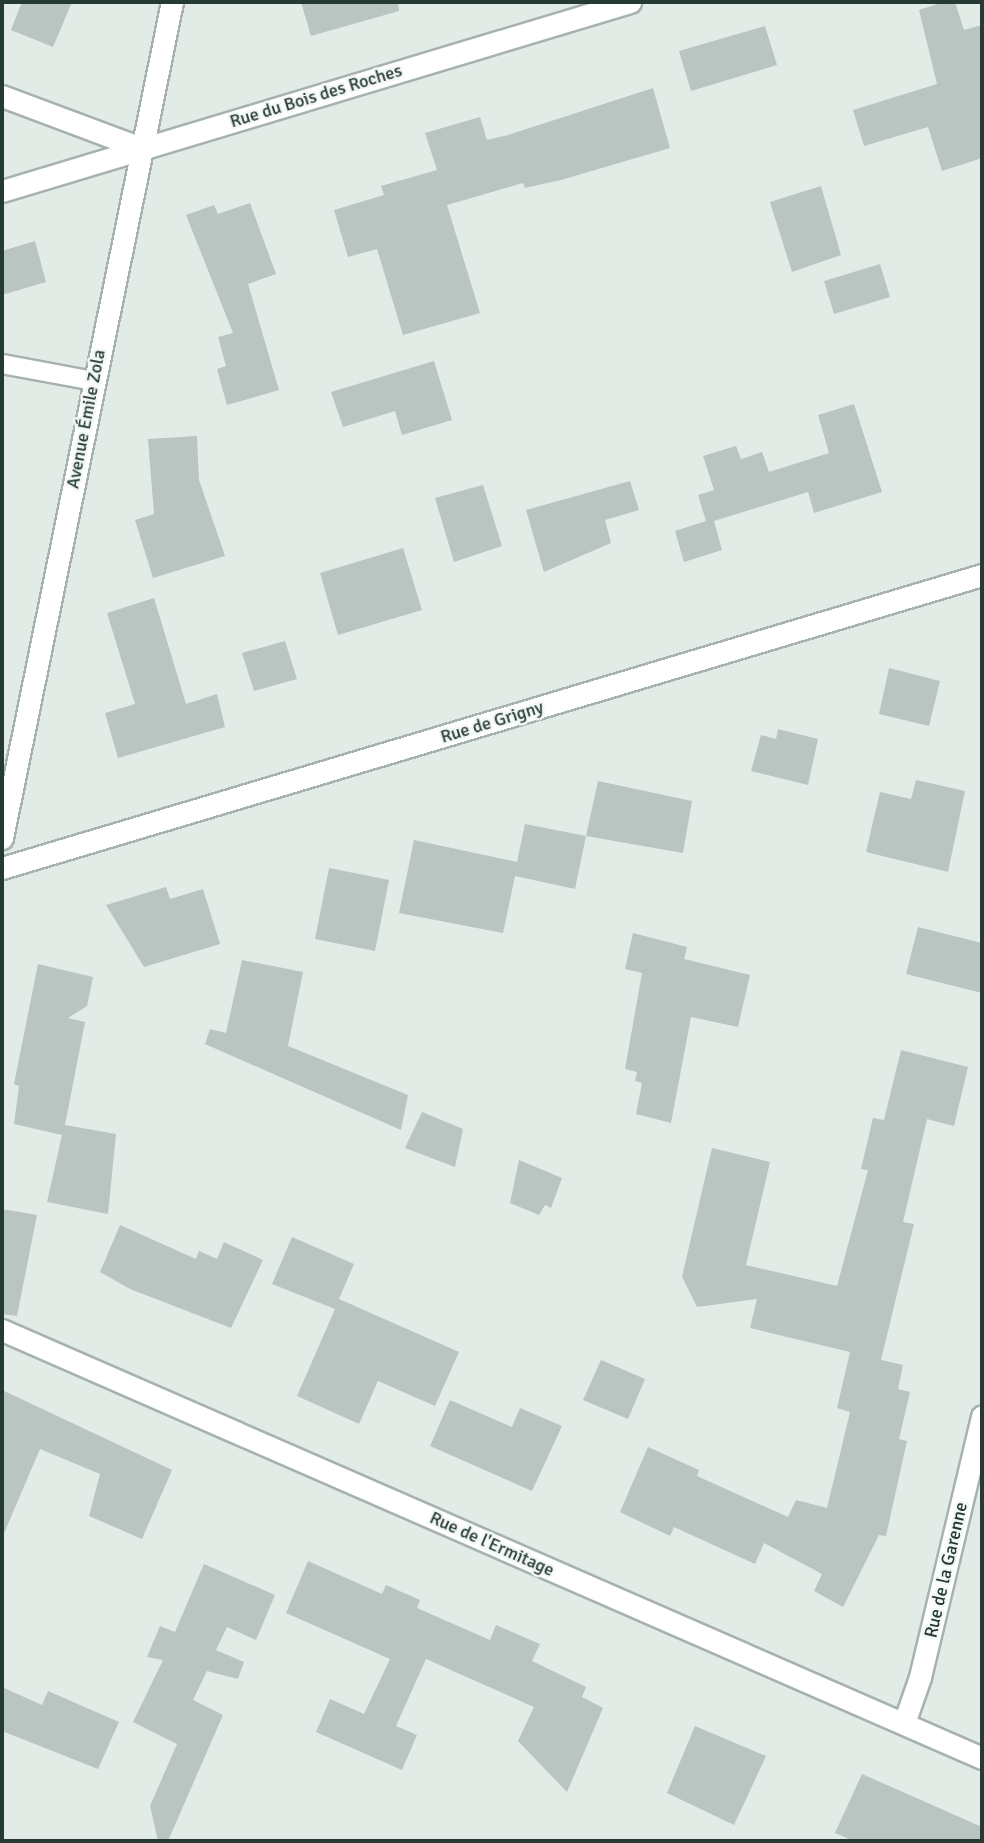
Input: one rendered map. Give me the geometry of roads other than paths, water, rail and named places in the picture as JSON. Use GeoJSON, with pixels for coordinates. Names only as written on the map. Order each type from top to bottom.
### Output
{"type":"FeatureCollection","features":[{"type":"Feature","properties":{"kind":"street","name":"Avenue Émile Zola"},"geometry":{"type":"LineString","coordinates":[[2,838],[172,2]]}},
{"type":"Feature","properties":{"kind":"street","name":"Rue du Bois des Roches"},"geometry":{"type":"LineString","coordinates":[[2,191],[630,2]]}},
{"type":"Feature","properties":{"kind":"street"},"geometry":{"type":"LineString","coordinates":[[2,96],[141,148]]}},
{"type":"Feature","properties":{"kind":"street","name":"Rue de Grigny"},"geometry":{"type":"LineString","coordinates":[[2,868],[982,575]]}},
{"type":"Feature","properties":{"kind":"street","name":"Rue de l'Ermitage"},"geometry":{"type":"LineString","coordinates":[[2,1329],[982,1758]]}},
{"type":"Feature","properties":{"kind":"street","name":"Rue de la Garenne"},"geometry":{"type":"LineString","coordinates":[[904,1723],[920,1677],[982,1416]]}},
{"type":"Feature","properties":{"kind":"lane"},"geometry":{"type":"LineString","coordinates":[[2,364],[94,381]]}}]}
